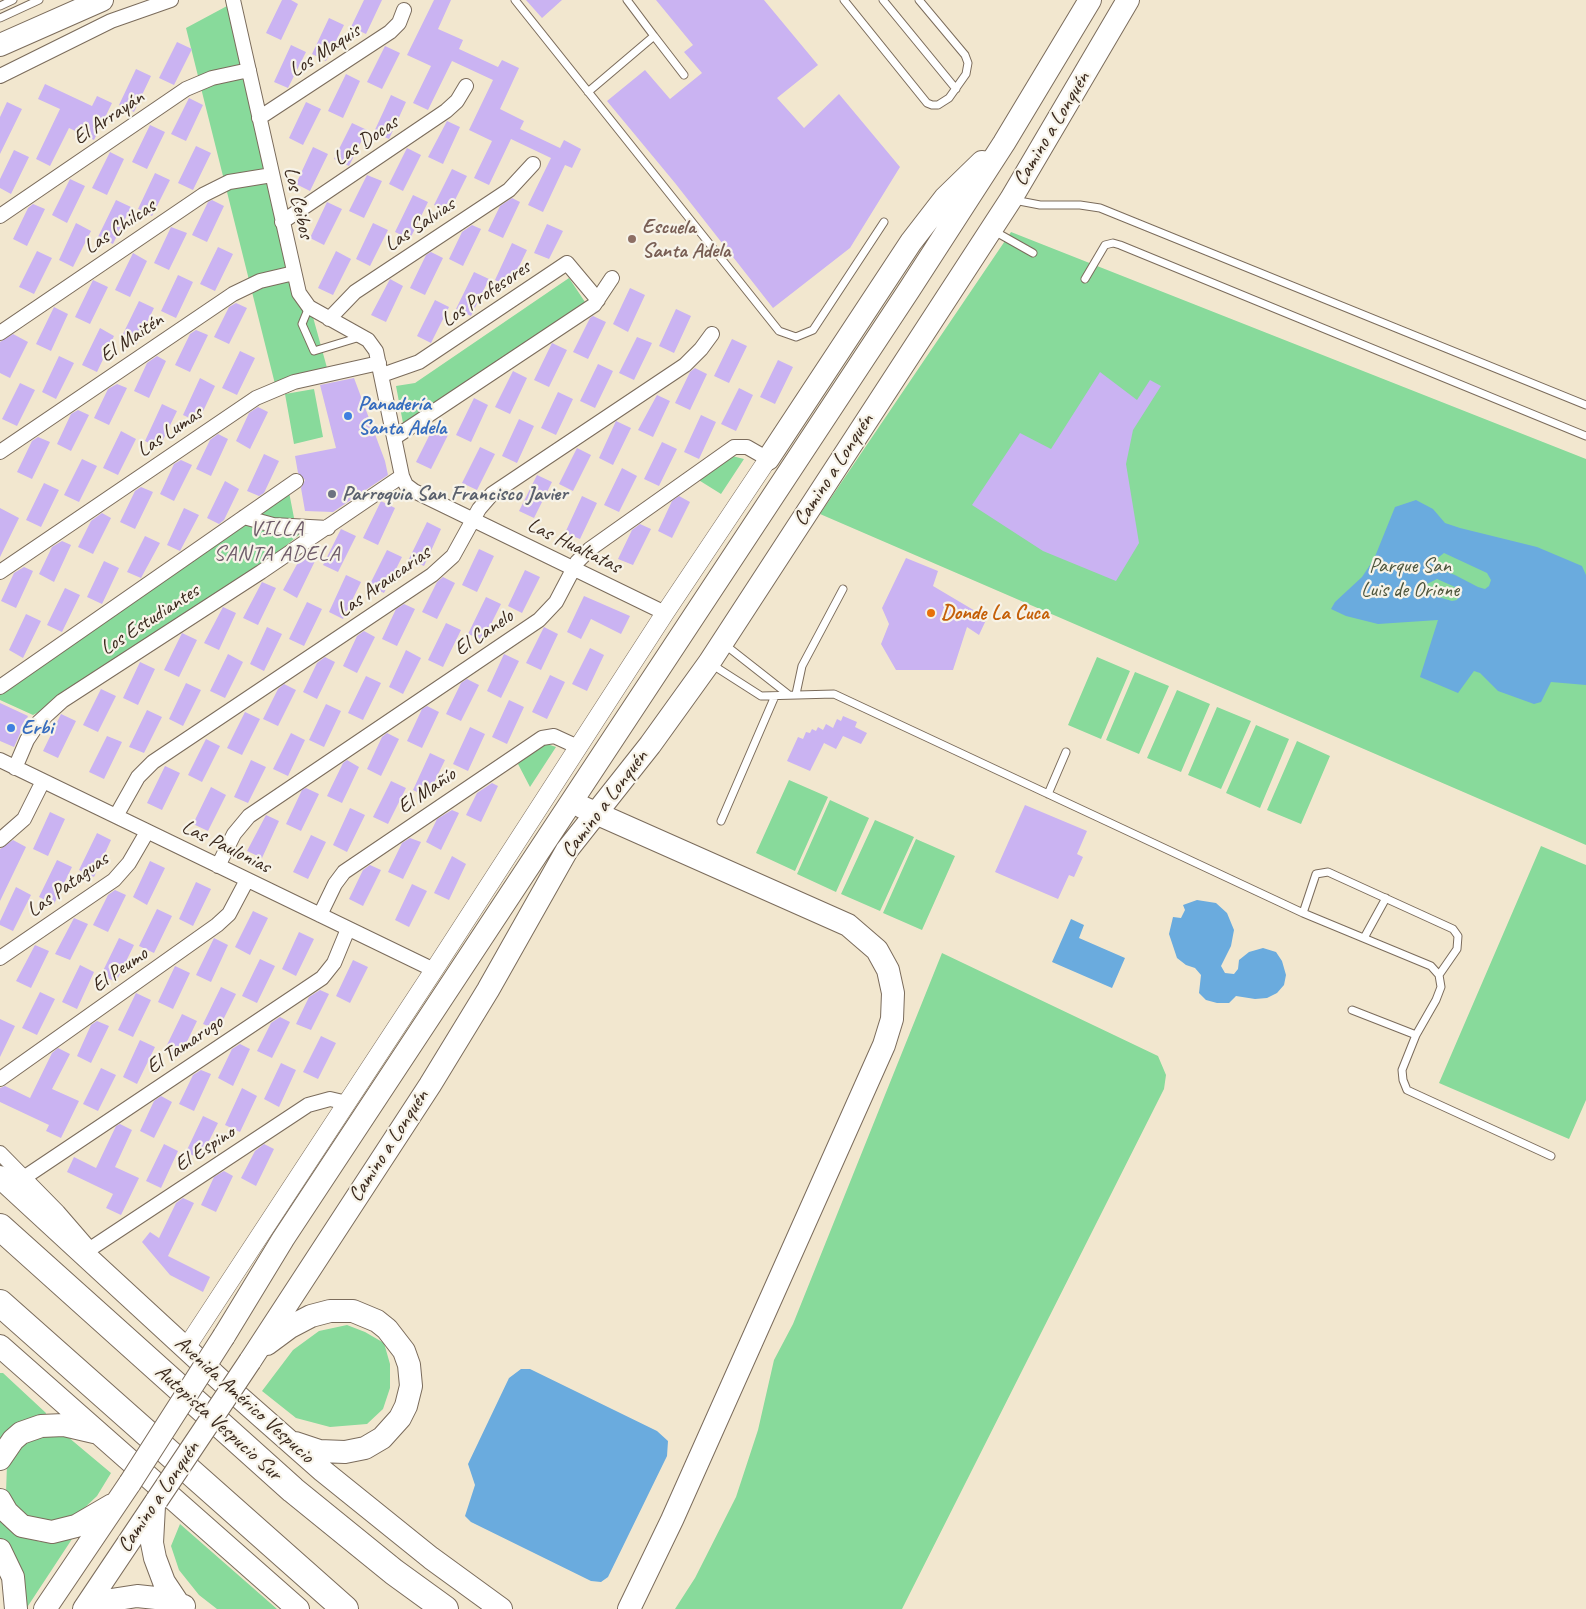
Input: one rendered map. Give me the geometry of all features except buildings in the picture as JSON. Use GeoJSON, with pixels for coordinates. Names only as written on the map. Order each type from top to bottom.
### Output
{"type":"FeatureCollection","features":[{"type":"Feature","properties":{"kind":"highway","name":"Autopista Vespucio Sur"},"geometry":{"type":"LineString","coordinates":[[0,1227],[293,1490],[394,1572],[445,1609]]}},
{"type":"Feature","properties":{"kind":"highway"},"geometry":{"type":"LineString","coordinates":[[0,1303],[345,1609]]}},
{"type":"Feature","properties":{"kind":"main road"},"geometry":{"type":"LineString","coordinates":[[0,46],[102,0]]}},
{"type":"Feature","properties":{"kind":"main road","name":"Camino a Lonquén"},"geometry":{"type":"LineString","coordinates":[[46,1609],[224,1336],[283,1239],[573,802],[1004,143],[1090,0]]}},
{"type":"Feature","properties":{"kind":"main road","name":"Camino a Lonquén"},"geometry":{"type":"LineString","coordinates":[[84,1609],[251,1359],[430,1085],[488,990],[567,850],[650,745],[709,663],[991,230],[1128,0]]}},
{"type":"Feature","properties":{"kind":"main road"},"geometry":{"type":"LineString","coordinates":[[768,459],[861,316],[931,215],[960,182],[1004,143]]}},
{"type":"Feature","properties":{"kind":"main road"},"geometry":{"type":"LineString","coordinates":[[573,802],[594,814],[848,925],[877,950],[888,970],[893,993],[892,1019],[884,1045],[672,1520],[629,1609]]}},
{"type":"Feature","properties":{"kind":"main road","name":"Avenida Américo Vespucio"},"geometry":{"type":"LineString","coordinates":[[0,1177],[289,1441],[377,1516],[501,1609]]}},
{"type":"Feature","properties":{"kind":"main road"},"geometry":{"type":"LineString","coordinates":[[90,1249],[122,1290]]}},
{"type":"Feature","properties":{"kind":"main road"},"geometry":{"type":"LineString","coordinates":[[251,1359],[276,1336],[300,1321],[320,1313],[340,1310],[359,1313],[377,1321],[396,1340],[404,1352],[411,1375],[409,1396],[400,1418],[382,1438],[364,1448],[345,1452],[319,1451],[289,1441]]}},
{"type":"Feature","properties":{"kind":"main road"},"geometry":{"type":"LineString","coordinates":[[0,1346],[298,1609]]}},
{"type":"Feature","properties":{"kind":"main road"},"geometry":{"type":"LineString","coordinates":[[0,1458],[13,1440],[21,1433],[41,1426],[76,1427],[100,1435]]}},
{"type":"Feature","properties":{"kind":"main road"},"geometry":{"type":"LineString","coordinates":[[0,1500],[7,1512],[22,1526],[52,1532],[76,1526],[124,1491]]}},
{"type":"Feature","properties":{"kind":"main road"},"geometry":{"type":"LineString","coordinates":[[155,1502],[152,1528],[155,1558],[164,1582],[183,1606]]}},
{"type":"Feature","properties":{"kind":"main road"},"geometry":{"type":"LineString","coordinates":[[0,1550],[13,1577],[16,1609]]}},
{"type":"Feature","properties":{"kind":"main road"},"geometry":{"type":"LineString","coordinates":[[88,1609],[111,1600],[133,1596],[151,1597],[183,1606]]}},
{"type":"Feature","properties":{"kind":"street"},"geometry":{"type":"LineString","coordinates":[[0,76],[111,21],[171,0]]}},
{"type":"Feature","properties":{"kind":"street","name":"Los Ceibos"},"geometry":{"type":"LineString","coordinates":[[232,2],[299,293],[309,307]]}},
{"type":"Feature","properties":{"kind":"street","name":"Los Maquis"},"geometry":{"type":"LineString","coordinates":[[259,118],[390,32],[398,24],[404,10]]}},
{"type":"Feature","properties":{"kind":"street","name":"El Arrayán"},"geometry":{"type":"LineString","coordinates":[[0,216],[186,89],[212,78],[248,70]]}},
{"type":"Feature","properties":{"kind":"street","name":"Las Docas"},"geometry":{"type":"LineString","coordinates":[[282,222],[446,111],[457,101],[466,86]]}},
{"type":"Feature","properties":{"kind":"street","name":"Las Salvias"},"geometry":{"type":"LineString","coordinates":[[329,319],[355,292],[509,190],[533,164]]}},
{"type":"Feature","properties":{"kind":"street","name":"Las Chilcas"},"geometry":{"type":"LineString","coordinates":[[0,333],[203,195],[229,182],[272,175]]}},
{"type":"Feature","properties":{"kind":"street","name":"Los Profesores"},"geometry":{"type":"LineString","coordinates":[[381,369],[419,362],[568,263],[598,300]]}},
{"type":"Feature","properties":{"kind":"street","name":"El Maitén"},"geometry":{"type":"LineString","coordinates":[[0,452],[233,294],[260,281],[294,273]]}},
{"type":"Feature","properties":{"kind":"street"},"geometry":{"type":"LineString","coordinates":[[394,438],[594,305],[612,278]]}},
{"type":"Feature","properties":{"kind":"street"},"geometry":{"type":"LineString","coordinates":[[309,307],[373,344],[381,369],[402,476]]}},
{"type":"Feature","properties":{"kind":"street","name":"Las Araucarias"},"geometry":{"type":"LineString","coordinates":[[116,816],[131,787],[153,762],[432,575],[452,556],[479,508],[492,494],[685,364],[701,349],[712,334]]}},
{"type":"Feature","properties":{"kind":"street","name":"Las Lumas"},"geometry":{"type":"LineString","coordinates":[[0,572],[256,398],[294,382],[381,369]]}},
{"type":"Feature","properties":{"kind":"street","name":"El Canelo"},"geometry":{"type":"LineString","coordinates":[[218,866],[234,834],[244,820],[539,620],[556,602],[573,568],[586,552],[734,448],[748,447],[768,459]]}},
{"type":"Feature","properties":{"kind":"street"},"geometry":{"type":"LineString","coordinates":[[186,1348],[665,613],[768,459]]}},
{"type":"Feature","properties":{"kind":"street","name":"Las Hualtatas"},"geometry":{"type":"LineString","coordinates":[[402,476],[410,488],[665,613]]}},
{"type":"Feature","properties":{"kind":"street","name":"Los Estudiantes"},"geometry":{"type":"LineString","coordinates":[[15,768],[27,740],[39,722],[62,701],[328,528],[402,476]]}},
{"type":"Feature","properties":{"kind":"street","name":"Los Estudiantes"},"geometry":{"type":"LineString","coordinates":[[0,687],[296,481]]}},
{"type":"Feature","properties":{"kind":"street"},"geometry":{"type":"LineString","coordinates":[[244,517],[272,525],[328,528]]}},
{"type":"Feature","properties":{"kind":"street","name":"El Mañío"},"geometry":{"type":"LineString","coordinates":[[320,915],[335,884],[344,872],[542,738],[554,736],[578,747]]}},
{"type":"Feature","properties":{"kind":"street","name":"Las Paulonias"},"geometry":{"type":"LineString","coordinates":[[0,760],[434,970]]}},
{"type":"Feature","properties":{"kind":"street"},"geometry":{"type":"LineString","coordinates":[[0,840],[24,819],[43,781]]}},
{"type":"Feature","properties":{"kind":"street","name":"Las Pataguas"},"geometry":{"type":"LineString","coordinates":[[0,958],[114,880],[129,863],[147,832]]}},
{"type":"Feature","properties":{"kind":"street","name":"El Peumo"},"geometry":{"type":"LineString","coordinates":[[0,1079],[217,925],[229,914],[246,880]]}},
{"type":"Feature","properties":{"kind":"street","name":"El Tamarugo"},"geometry":{"type":"LineString","coordinates":[[25,1177],[322,978],[334,962],[348,929]]}},
{"type":"Feature","properties":{"kind":"street","name":"El Espino"},"geometry":{"type":"LineString","coordinates":[[90,1249],[308,1105],[330,1099],[347,1103]]}},
{"type":"Feature","properties":{"kind":"street"},"geometry":{"type":"LineString","coordinates":[[0,1153],[25,1177],[90,1249]]}},
{"type":"Feature","properties":{"kind":"lane"},"geometry":{"type":"LineString","coordinates":[[0,6],[13,0]]}},
{"type":"Feature","properties":{"kind":"lane"},"geometry":{"type":"LineString","coordinates":[[0,18],[39,0]]}},
{"type":"Feature","properties":{"kind":"lane"},"geometry":{"type":"LineString","coordinates":[[515,0],[739,284],[779,331],[787,336],[796,337],[812,330],[884,222]]}},
{"type":"Feature","properties":{"kind":"lane"},"geometry":{"type":"LineString","coordinates":[[627,0],[684,75]]}},
{"type":"Feature","properties":{"kind":"lane"},"geometry":{"type":"LineString","coordinates":[[844,0],[927,103],[938,105],[949,98],[968,68],[965,55],[919,0]]}},
{"type":"Feature","properties":{"kind":"lane"},"geometry":{"type":"LineString","coordinates":[[882,0],[956,88]]}},
{"type":"Feature","properties":{"kind":"lane"},"geometry":{"type":"LineString","coordinates":[[588,92],[654,36]]}},
{"type":"Feature","properties":{"kind":"lane"},"geometry":{"type":"LineString","coordinates":[[1011,199],[1040,205],[1080,205],[1100,208],[1586,405]]}},
{"type":"Feature","properties":{"kind":"lane"},"geometry":{"type":"LineString","coordinates":[[991,230],[1033,253]]}},
{"type":"Feature","properties":{"kind":"lane"},"geometry":{"type":"LineString","coordinates":[[1085,279],[1106,245],[1113,243],[1120,245],[1586,436]]}},
{"type":"Feature","properties":{"kind":"lane"},"geometry":{"type":"LineString","coordinates":[[309,307],[303,328],[314,351],[362,336]]}},
{"type":"Feature","properties":{"kind":"lane"},"geometry":{"type":"LineString","coordinates":[[793,694],[802,666],[842,589]]}},
{"type":"Feature","properties":{"kind":"lane"},"geometry":{"type":"LineString","coordinates":[[722,642],[793,694]]}},
{"type":"Feature","properties":{"kind":"lane"},"geometry":{"type":"LineString","coordinates":[[709,663],[761,696],[834,694],[1303,913],[1431,966],[1439,975],[1441,987],[1416,1036],[1402,1070],[1403,1080],[1408,1090],[1551,1156]]}},
{"type":"Feature","properties":{"kind":"lane"},"geometry":{"type":"LineString","coordinates":[[721,821],[776,696]]}},
{"type":"Feature","properties":{"kind":"lane"},"geometry":{"type":"LineString","coordinates":[[1048,794],[1066,752]]}},
{"type":"Feature","properties":{"kind":"lane"},"geometry":{"type":"LineString","coordinates":[[1303,913],[1316,874],[1319,872],[1328,872],[1386,898],[1456,932],[1457,949],[1439,975]]}},
{"type":"Feature","properties":{"kind":"lane"},"geometry":{"type":"LineString","coordinates":[[1364,938],[1386,898]]}},
{"type":"Feature","properties":{"kind":"lane"},"geometry":{"type":"LineString","coordinates":[[1352,1010],[1416,1036]]}},
{"type":"Feature","properties":{"kind":"green space"},"geometry":{"type":"Polygon","coordinates":[[[227,6],[329,375],[276,388],[186,28],[227,6]]]}},
{"type":"Feature","properties":{"kind":"green space","name":"Parque San Luis de Orione"},"geometry":{"type":"Polygon","coordinates":[[[1011,232],[1586,459],[1586,845],[820,514],[1011,232]]]}},
{"type":"Feature","properties":{"kind":"green space"},"geometry":{"type":"Polygon","coordinates":[[[569,278],[587,305],[403,423],[396,386],[415,383],[569,278]]]}},
{"type":"Feature","properties":{"kind":"green space"},"geometry":{"type":"Polygon","coordinates":[[[314,389],[323,437],[294,444],[285,394],[314,389]]]}},
{"type":"Feature","properties":{"kind":"green space"},"geometry":{"type":"Polygon","coordinates":[[[732,456],[744,459],[721,494],[697,479],[732,456]]]}},
{"type":"Feature","properties":{"kind":"green space"},"geometry":{"type":"Polygon","coordinates":[[[289,492],[295,523],[305,530],[255,571],[50,706],[33,715],[0,700],[0,695],[289,492]]]}},
{"type":"Feature","properties":{"kind":"green space"},"geometry":{"type":"Polygon","coordinates":[[[1097,657],[1130,671],[1101,739],[1068,725],[1097,657]]]}},
{"type":"Feature","properties":{"kind":"green space"},"geometry":{"type":"Polygon","coordinates":[[[1135,672],[1169,686],[1139,754],[1106,740],[1135,672]]]}},
{"type":"Feature","properties":{"kind":"green space"},"geometry":{"type":"Polygon","coordinates":[[[1177,690],[1210,704],[1181,772],[1147,758],[1177,690]]]}},
{"type":"Feature","properties":{"kind":"green space"},"geometry":{"type":"Polygon","coordinates":[[[1217,707],[1251,721],[1221,789],[1188,775],[1217,707]]]}},
{"type":"Feature","properties":{"kind":"green space"},"geometry":{"type":"Polygon","coordinates":[[[1256,725],[1289,739],[1260,808],[1226,793],[1256,725]]]}},
{"type":"Feature","properties":{"kind":"green space"},"geometry":{"type":"Polygon","coordinates":[[[1297,741],[1330,756],[1301,824],[1267,810],[1297,741]]]}},
{"type":"Feature","properties":{"kind":"green space"},"geometry":{"type":"Polygon","coordinates":[[[544,743],[556,747],[530,787],[518,764],[544,743]]]}},
{"type":"Feature","properties":{"kind":"green space"},"geometry":{"type":"Polygon","coordinates":[[[789,780],[828,797],[795,871],[756,853],[789,780]]]}},
{"type":"Feature","properties":{"kind":"green space"},"geometry":{"type":"Polygon","coordinates":[[[830,800],[869,818],[836,892],[797,874],[830,800]]]}},
{"type":"Feature","properties":{"kind":"green space"},"geometry":{"type":"Polygon","coordinates":[[[875,820],[914,837],[880,911],[841,894],[875,820]]]}},
{"type":"Feature","properties":{"kind":"green space"},"geometry":{"type":"Polygon","coordinates":[[[916,839],[955,856],[922,930],[883,913],[916,839]]]}},
{"type":"Feature","properties":{"kind":"green space"},"geometry":{"type":"Polygon","coordinates":[[[1541,846],[1586,865],[1586,1100],[1569,1139],[1439,1083],[1541,846]]]}},
{"type":"Feature","properties":{"kind":"green space"},"geometry":{"type":"Polygon","coordinates":[[[942,953],[1158,1056],[1166,1075],[1164,1089],[902,1609],[675,1609],[695,1578],[736,1497],[758,1430],[774,1360],[793,1324],[942,953]]]}},
{"type":"Feature","properties":{"kind":"green space"},"geometry":{"type":"Polygon","coordinates":[[[347,1325],[365,1332],[384,1343],[390,1364],[390,1388],[383,1409],[367,1424],[330,1427],[296,1418],[262,1391],[293,1350],[319,1331],[347,1325]]]}},
{"type":"Feature","properties":{"kind":"green space"},"geometry":{"type":"Polygon","coordinates":[[[0,1373],[3,1373],[46,1413],[45,1417],[0,1443],[0,1373]]]}},
{"type":"Feature","properties":{"kind":"green space"},"geometry":{"type":"Polygon","coordinates":[[[68,1437],[111,1473],[97,1496],[78,1514],[65,1520],[35,1521],[22,1513],[6,1493],[7,1464],[21,1446],[38,1438],[68,1437]]]}},
{"type":"Feature","properties":{"kind":"green space"},"geometry":{"type":"Polygon","coordinates":[[[0,1515],[21,1536],[41,1542],[72,1539],[26,1609],[6,1547],[0,1538],[0,1515]]]}},
{"type":"Feature","properties":{"kind":"green space"},"geometry":{"type":"Polygon","coordinates":[[[180,1524],[277,1609],[217,1609],[199,1595],[179,1570],[171,1546],[180,1524]]]}},
{"type":"Feature","properties":{"kind":"water"},"geometry":{"type":"Polygon","coordinates":[[[1416,500],[1433,509],[1445,523],[1537,547],[1582,566],[1586,575],[1586,685],[1551,682],[1541,702],[1534,704],[1498,691],[1480,673],[1474,671],[1458,693],[1420,677],[1438,620],[1378,624],[1346,616],[1331,609],[1335,602],[1362,577],[1374,559],[1395,507],[1416,500]],[[1444,553],[1435,560],[1434,567],[1478,587],[1485,589],[1489,586],[1491,580],[1487,573],[1444,553]],[[1437,579],[1427,584],[1428,594],[1452,601],[1457,600],[1459,591],[1455,587],[1437,579]]]}},
{"type":"Feature","properties":{"kind":"water"},"geometry":{"type":"Polygon","coordinates":[[[1197,900],[1216,903],[1227,913],[1234,930],[1231,946],[1221,966],[1225,973],[1234,974],[1238,969],[1239,960],[1249,952],[1263,948],[1276,952],[1282,961],[1286,975],[1284,985],[1277,993],[1267,998],[1255,999],[1236,996],[1229,1003],[1217,1003],[1206,1000],[1199,993],[1201,975],[1195,968],[1186,965],[1177,958],[1169,934],[1173,917],[1181,918],[1185,910],[1183,905],[1197,900]]]}},
{"type":"Feature","properties":{"kind":"water"},"geometry":{"type":"Polygon","coordinates":[[[1071,919],[1084,925],[1079,938],[1125,958],[1112,988],[1052,962],[1071,919]]]}},
{"type":"Feature","properties":{"kind":"water"},"geometry":{"type":"Polygon","coordinates":[[[521,1369],[530,1369],[657,1431],[668,1441],[667,1456],[608,1577],[601,1582],[591,1581],[471,1522],[465,1516],[475,1485],[468,1464],[509,1378],[521,1369]]]}},
{"type":"Feature","properties":{"kind":"place","name":"Escuela Santa Adela"},"geometry":{"type":"Point","coordinates":[632,239]}},
{"type":"Feature","properties":{"kind":"place","name":"Panadería Santa Adela"},"geometry":{"type":"Point","coordinates":[348,416]}},
{"type":"Feature","properties":{"kind":"place","name":"Parroquia San Francisco Javier"},"geometry":{"type":"Point","coordinates":[332,494]}},
{"type":"Feature","properties":{"kind":"place","name":"Donde La Cuca"},"geometry":{"type":"Point","coordinates":[931,613]}},
{"type":"Feature","properties":{"kind":"place","name":"Erbi"},"geometry":{"type":"Point","coordinates":[11,728]}},
{"type":"Feature","properties":{"kind":"district","name":"VILLA SANTA ADELA"},"geometry":{"type":"Point","coordinates":[277,542]}}]}
